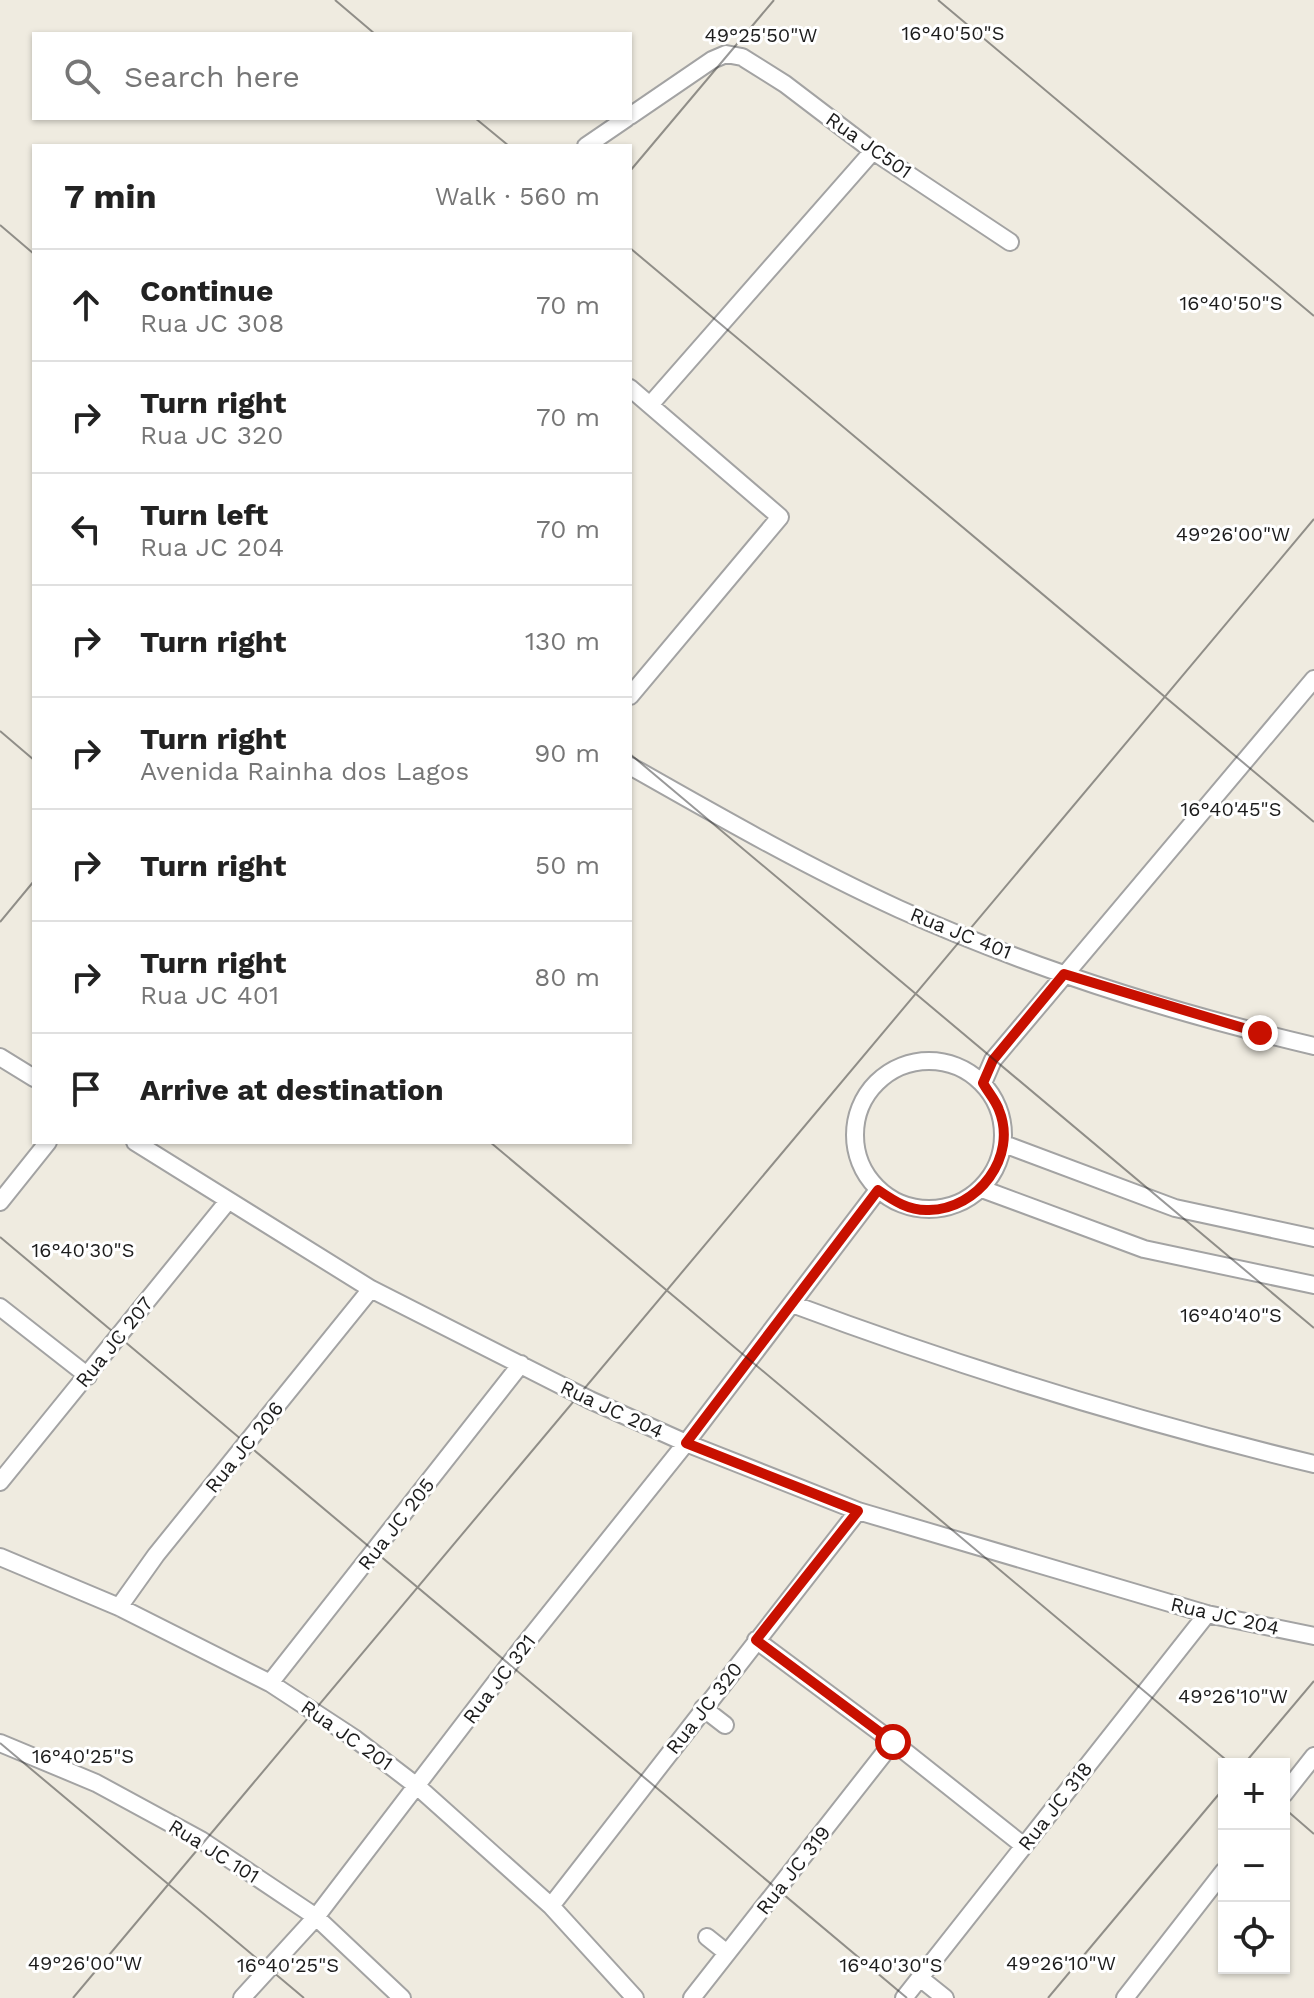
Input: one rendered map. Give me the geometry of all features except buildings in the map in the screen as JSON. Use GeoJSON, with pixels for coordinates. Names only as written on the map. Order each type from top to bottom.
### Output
{"type":"FeatureCollection","features":[{"type":"Feature","properties":{"kind":"street","name":"Rua JC501"},"geometry":{"type":"LineString","coordinates":[[632,115],[712,60],[726,54],[742,57],[785,84],[873,151],[1010,242]]}},
{"type":"Feature","properties":{"kind":"street"},"geometry":{"type":"LineString","coordinates":[[589,144],[625,120]]}},
{"type":"Feature","properties":{"kind":"street"},"geometry":{"type":"LineString","coordinates":[[650,405],[873,151]]}},
{"type":"Feature","properties":{"kind":"street"},"geometry":{"type":"LineString","coordinates":[[632,390],[780,517],[632,694]]}},
{"type":"Feature","properties":{"kind":"street"},"geometry":{"type":"LineString","coordinates":[[983,1083],[993,1060],[1314,679]]}},
{"type":"Feature","properties":{"kind":"street","name":"Rua JC 401"},"geometry":{"type":"LineString","coordinates":[[632,767],[752,835],[899,909],[1064,974],[1260,1033],[1314,1046]]}},
{"type":"Feature","properties":{"kind":"street"},"geometry":{"type":"LineString","coordinates":[[0,1057],[32,1077]]}},
{"type":"Feature","properties":{"kind":"street"},"geometry":{"type":"LineString","coordinates":[[924,1060],[956,1065],[983,1083],[1000,1111],[1004,1144],[997,1168],[982,1189],[957,1205],[928,1210],[899,1205],[878,1190],[859,1164],[853,1135],[857,1111],[868,1090],[893,1069],[924,1060]]}},
{"type":"Feature","properties":{"kind":"street"},"geometry":{"type":"LineString","coordinates":[[0,1202],[46,1144]]}},
{"type":"Feature","properties":{"kind":"street","name":"Rua JC 204"},"geometry":{"type":"LineString","coordinates":[[138,1144],[371,1289],[590,1400],[686,1443],[858,1511],[1207,1614],[1314,1636]]}},
{"type":"Feature","properties":{"kind":"street"},"geometry":{"type":"LineString","coordinates":[[1004,1144],[1175,1208],[1314,1238]]}},
{"type":"Feature","properties":{"kind":"street"},"geometry":{"type":"LineString","coordinates":[[982,1189],[1144,1249],[1314,1285]]}},
{"type":"Feature","properties":{"kind":"street","name":"Rua JC 321"},"geometry":{"type":"LineString","coordinates":[[242,1998],[316,1917],[521,1649],[686,1443],[878,1190]]}},
{"type":"Feature","properties":{"kind":"street","name":"Rua JC 207"},"geometry":{"type":"LineString","coordinates":[[0,1482],[228,1201]]}},
{"type":"Feature","properties":{"kind":"street","name":"Rua JC 206"},"geometry":{"type":"LineString","coordinates":[[119,1607],[156,1555],[371,1289]]}},
{"type":"Feature","properties":{"kind":"street"},"geometry":{"type":"LineString","coordinates":[[792,1304],[1041,1391],[1314,1464]]}},
{"type":"Feature","properties":{"kind":"street"},"geometry":{"type":"LineString","coordinates":[[0,1307],[88,1376]]}},
{"type":"Feature","properties":{"kind":"street","name":"Rua JC 205"},"geometry":{"type":"LineString","coordinates":[[270,1683],[521,1364]]}},
{"type":"Feature","properties":{"kind":"street","name":"Rua JC 320"},"geometry":{"type":"LineString","coordinates":[[551,1906],[858,1511]]}},
{"type":"Feature","properties":{"kind":"street","name":"Rua JC 201"},"geometry":{"type":"LineString","coordinates":[[0,1557],[119,1607],[270,1683],[354,1738],[418,1787],[551,1906],[635,1998]]}},
{"type":"Feature","properties":{"kind":"street","name":"Rua JC 318"},"geometry":{"type":"LineString","coordinates":[[904,1998],[1207,1614]]}},
{"type":"Feature","properties":{"kind":"street"},"geometry":{"type":"LineString","coordinates":[[756,1640],[893,1742],[1024,1846]]}},
{"type":"Feature","properties":{"kind":"street"},"geometry":{"type":"LineString","coordinates":[[703,1708],[725,1725]]}},
{"type":"Feature","properties":{"kind":"street","name":"Rua JC 319"},"geometry":{"type":"LineString","coordinates":[[692,1998],[893,1742]]}},
{"type":"Feature","properties":{"kind":"street","name":"Rua JC 101"},"geometry":{"type":"LineString","coordinates":[[0,1743],[96,1783],[188,1833],[316,1917],[402,1998]]}},
{"type":"Feature","properties":{"kind":"street"},"geometry":{"type":"LineString","coordinates":[[1290,1786],[1314,1756]]}},
{"type":"Feature","properties":{"kind":"street"},"geometry":{"type":"LineString","coordinates":[[1125,1998],[1218,1879]]}},
{"type":"Feature","properties":{"kind":"street"},"geometry":{"type":"LineString","coordinates":[[707,1937],[727,1953]]}},
{"type":"Feature","properties":{"kind":"street"},"geometry":{"type":"LineString","coordinates":[[920,1978],[945,1998]]}},
{"type":"Feature","properties":{"kind":"route"},"geometry":{"type":"LineString","coordinates":[[893,1742],[756,1640],[858,1511],[686,1443],[878,1190],[899,1205],[928,1210],[957,1205],[982,1189],[997,1168],[1004,1144],[1000,1111],[983,1083],[993,1060],[1064,974],[1260,1033]]}}]}
